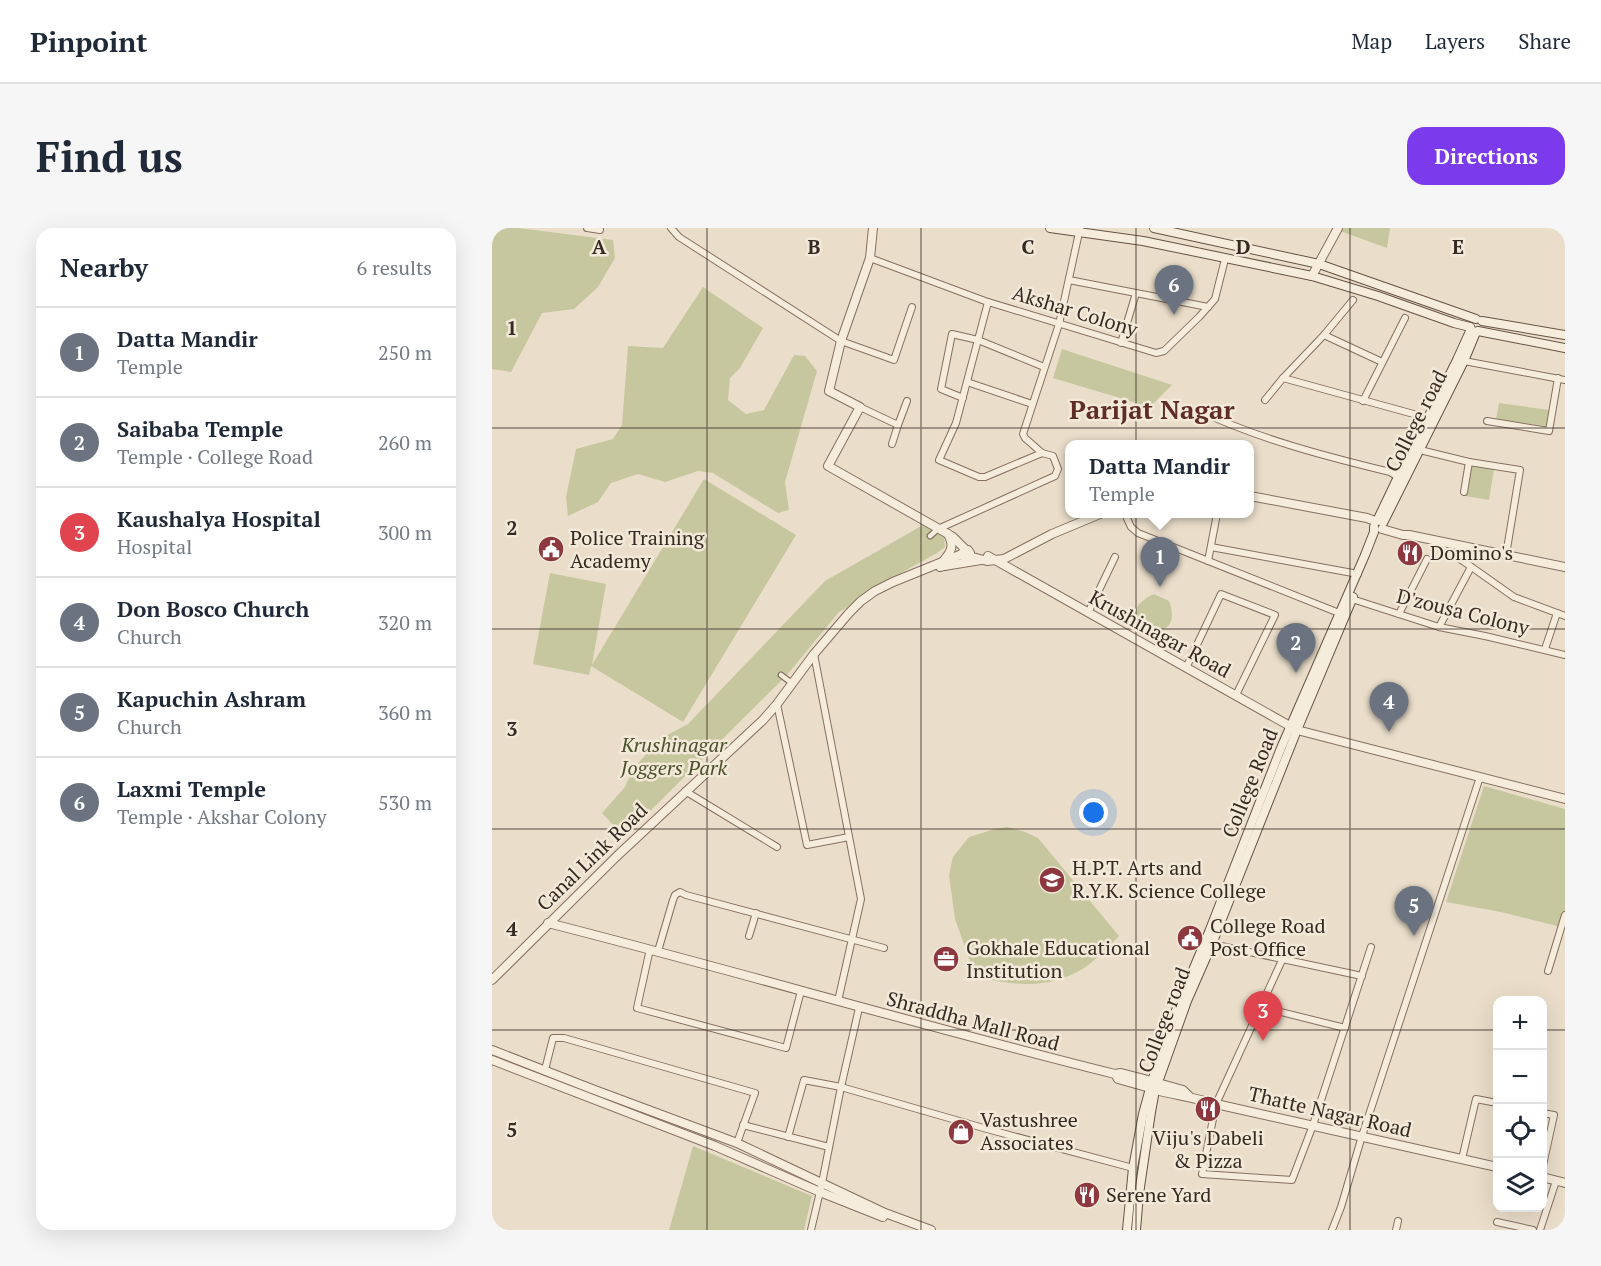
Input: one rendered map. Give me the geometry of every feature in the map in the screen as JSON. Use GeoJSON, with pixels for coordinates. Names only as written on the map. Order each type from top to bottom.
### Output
{"type":"FeatureCollection","features":[{"type":"Feature","properties":{"kind":"main road"},"geometry":{"type":"LineString","coordinates":[[1050,228],[1079,230],[1143,241],[1312,276],[1378,296],[1474,330],[1565,348]]}},
{"type":"Feature","properties":{"kind":"main road"},"geometry":{"type":"LineString","coordinates":[[1154,228],[1318,264],[1479,320],[1565,335]]}},
{"type":"Feature","properties":{"kind":"main road"},"geometry":{"type":"LineString","coordinates":[[1474,330],[1470,322],[1479,320]]}},
{"type":"Feature","properties":{"kind":"main road","name":"College road"},"geometry":{"type":"LineString","coordinates":[[1136,1230],[1135,1194],[1154,1086],[1212,944],[1294,728],[1352,599],[1378,525],[1420,450],[1464,361],[1474,330]]}},
{"type":"Feature","properties":{"kind":"main road","name":"College Road"},"geometry":{"type":"LineString","coordinates":[[1127,1230],[1135,1194],[1133,1168],[1143,1114],[1154,1086],[1172,1020],[1281,748],[1294,728],[1339,613],[1358,574],[1398,477],[1474,330]]}},
{"type":"Feature","properties":{"kind":"street"},"geometry":{"type":"LineString","coordinates":[[587,228],[600,230]]}},
{"type":"Feature","properties":{"kind":"street"},"geometry":{"type":"LineString","coordinates":[[671,228],[679,237],[841,342],[894,360],[912,307]]}},
{"type":"Feature","properties":{"kind":"street"},"geometry":{"type":"LineString","coordinates":[[873,228],[870,258],[841,342],[829,391],[898,425]]}},
{"type":"Feature","properties":{"kind":"street"},"geometry":{"type":"LineString","coordinates":[[1312,276],[1338,228]]}},
{"type":"Feature","properties":{"kind":"street"},"geometry":{"type":"LineString","coordinates":[[930,536],[938,529],[1055,476],[1058,469],[1053,456],[1042,453],[1023,434],[1059,324],[1079,230]]}},
{"type":"Feature","properties":{"kind":"street","name":"Akshar Colony"},"geometry":{"type":"LineString","coordinates":[[870,258],[988,302],[1156,353],[1164,351],[1200,317],[1215,298],[1225,259]]}},
{"type":"Feature","properties":{"kind":"street"},"geometry":{"type":"LineString","coordinates":[[1069,280],[1208,307]]}},
{"type":"Feature","properties":{"kind":"street"},"geometry":{"type":"LineString","coordinates":[[1121,343],[1136,293]]}},
{"type":"Feature","properties":{"kind":"street"},"geometry":{"type":"LineString","coordinates":[[1265,400],[1353,300]]}},
{"type":"Feature","properties":{"kind":"street"},"geometry":{"type":"LineString","coordinates":[[988,302],[956,423],[939,460],[979,477],[985,477],[1042,453]]}},
{"type":"Feature","properties":{"kind":"street"},"geometry":{"type":"LineString","coordinates":[[1363,401],[1405,318]]}},
{"type":"Feature","properties":{"kind":"street"},"geometry":{"type":"LineString","coordinates":[[963,398],[941,389],[952,334],[978,340],[1044,367]]}},
{"type":"Feature","properties":{"kind":"street"},"geometry":{"type":"LineString","coordinates":[[1324,335],[1382,362]]}},
{"type":"Feature","properties":{"kind":"street"},"geometry":{"type":"LineString","coordinates":[[1464,361],[1561,379],[1550,431],[1487,421]]}},
{"type":"Feature","properties":{"kind":"street"},"geometry":{"type":"LineString","coordinates":[[1283,378],[1428,418]]}},
{"type":"Feature","properties":{"kind":"street"},"geometry":{"type":"LineString","coordinates":[[968,382],[1032,404]]}},
{"type":"Feature","properties":{"kind":"street"},"geometry":{"type":"LineString","coordinates":[[892,444],[907,401]]}},
{"type":"Feature","properties":{"kind":"street"},"geometry":{"type":"LineString","coordinates":[[860,407],[828,466],[938,529],[966,553],[988,559]]}},
{"type":"Feature","properties":{"kind":"street"},"geometry":{"type":"LineString","coordinates":[[1197,410],[1253,433],[1320,455],[1390,472],[1398,477]]}},
{"type":"Feature","properties":{"kind":"street"},"geometry":{"type":"LineString","coordinates":[[1420,450],[1469,462],[1520,470],[1506,555]]}},
{"type":"Feature","properties":{"kind":"street"},"geometry":{"type":"LineString","coordinates":[[1464,492],[1469,462]]}},
{"type":"Feature","properties":{"kind":"street"},"geometry":{"type":"LineString","coordinates":[[1254,497],[1367,518],[1378,525],[1403,531],[1409,535],[1565,567]]}},
{"type":"Feature","properties":{"kind":"street","name":"Canal Link Road"},"geometry":{"type":"LineString","coordinates":[[492,980],[548,923],[763,720],[814,654],[861,601],[893,582],[926,569],[988,559],[1004,559],[1089,518]]}},
{"type":"Feature","properties":{"kind":"street"},"geometry":{"type":"LineString","coordinates":[[1127,518],[1131,527],[1138,533],[1339,613]]}},
{"type":"Feature","properties":{"kind":"street"},"geometry":{"type":"LineString","coordinates":[[1208,561],[1216,518]]}},
{"type":"Feature","properties":{"kind":"street"},"geometry":{"type":"LineString","coordinates":[[942,565],[951,552],[950,537]]}},
{"type":"Feature","properties":{"kind":"street"},"geometry":{"type":"LineString","coordinates":[[1433,540],[1440,548],[1514,597],[1565,616]]}},
{"type":"Feature","properties":{"kind":"street"},"geometry":{"type":"LineString","coordinates":[[1211,547],[1358,574]]}},
{"type":"Feature","properties":{"kind":"street"},"geometry":{"type":"LineString","coordinates":[[942,565],[966,553]]}},
{"type":"Feature","properties":{"kind":"street"},"geometry":{"type":"LineString","coordinates":[[1088,613],[1115,557]]}},
{"type":"Feature","properties":{"kind":"street","name":"Krushinagar Road"},"geometry":{"type":"LineString","coordinates":[[988,559],[1007,567],[1294,728],[1565,799]]}},
{"type":"Feature","properties":{"kind":"street"},"geometry":{"type":"LineString","coordinates":[[1399,614],[1427,559]]}},
{"type":"Feature","properties":{"kind":"street"},"geometry":{"type":"LineString","coordinates":[[1439,627],[1471,567]]}},
{"type":"Feature","properties":{"kind":"street"},"geometry":{"type":"LineString","coordinates":[[1186,668],[1221,594],[1275,615],[1236,694]]}},
{"type":"Feature","properties":{"kind":"street","name":"D'zousa Colony"},"geometry":{"type":"LineString","coordinates":[[1352,599],[1439,627],[1565,655]]}},
{"type":"Feature","properties":{"kind":"street"},"geometry":{"type":"LineString","coordinates":[[1545,649],[1557,613]]}},
{"type":"Feature","properties":{"kind":"street"},"geometry":{"type":"LineString","coordinates":[[814,654],[861,899],[838,1001]]}},
{"type":"Feature","properties":{"kind":"street"},"geometry":{"type":"LineString","coordinates":[[781,675],[793,684]]}},
{"type":"Feature","properties":{"kind":"street"},"geometry":{"type":"LineString","coordinates":[[777,704],[807,845],[849,837]]}},
{"type":"Feature","properties":{"kind":"street"},"geometry":{"type":"LineString","coordinates":[[1332,1230],[1480,777]]}},
{"type":"Feature","properties":{"kind":"street"},"geometry":{"type":"LineString","coordinates":[[686,791],[777,847]]}},
{"type":"Feature","properties":{"kind":"street"},"geometry":{"type":"LineString","coordinates":[[801,991],[786,1048],[637,1008],[654,950],[675,895],[680,892],[884,948]]}},
{"type":"Feature","properties":{"kind":"street"},"geometry":{"type":"LineString","coordinates":[[749,936],[756,913]]}},
{"type":"Feature","properties":{"kind":"street"},"geometry":{"type":"LineString","coordinates":[[1548,971],[1565,915]]}},
{"type":"Feature","properties":{"kind":"street"},"geometry":{"type":"LineString","coordinates":[[548,923],[654,950],[859,1008]]}},
{"type":"Feature","properties":{"kind":"street"},"geometry":{"type":"LineString","coordinates":[[1212,944],[1362,976]]}},
{"type":"Feature","properties":{"kind":"street"},"geometry":{"type":"LineString","coordinates":[[1282,958],[1216,1104],[1202,1174],[1292,1180],[1313,1125],[1371,947]]}},
{"type":"Feature","properties":{"kind":"street"},"geometry":{"type":"LineString","coordinates":[[1261,1007],[1345,1028]]}},
{"type":"Feature","properties":{"kind":"street","name":"Shraddha Mall Road"},"geometry":{"type":"LineString","coordinates":[[811,1230],[859,1008],[1115,1074],[1118,1079],[1183,1090],[1189,1096]]}},
{"type":"Feature","properties":{"kind":"street"},"geometry":{"type":"LineString","coordinates":[[544,1070],[553,1038],[564,1038],[755,1093],[737,1143]]}},
{"type":"Feature","properties":{"kind":"street"},"geometry":{"type":"LineString","coordinates":[[492,1050],[737,1143],[821,1187],[917,1230]]}},
{"type":"Feature","properties":{"kind":"street"},"geometry":{"type":"LineString","coordinates":[[492,1060],[931,1230]]}},
{"type":"Feature","properties":{"kind":"street"},"geometry":{"type":"LineString","coordinates":[[788,1137],[804,1080],[841,1087],[1133,1168]]}},
{"type":"Feature","properties":{"kind":"street","name":"Thatte Nagar Road"},"geometry":{"type":"LineString","coordinates":[[1189,1096],[1493,1166]]}},
{"type":"Feature","properties":{"kind":"street"},"geometry":{"type":"LineString","coordinates":[[1462,1159],[1476,1099],[1493,1102]]}},
{"type":"Feature","properties":{"kind":"street"},"geometry":{"type":"LineString","coordinates":[[1547,1114],[1554,1115],[1547,1147]]}},
{"type":"Feature","properties":{"kind":"street"},"geometry":{"type":"LineString","coordinates":[[743,1125],[829,1147]]}},
{"type":"Feature","properties":{"kind":"street"},"geometry":{"type":"LineString","coordinates":[[1547,1178],[1565,1183]]}},
{"type":"Feature","properties":{"kind":"street"},"geometry":{"type":"LineString","coordinates":[[1540,1230],[1556,1181]]}},
{"type":"Feature","properties":{"kind":"street"},"geometry":{"type":"LineString","coordinates":[[1396,1230],[1398,1221]]}},
{"type":"Feature","properties":{"kind":"street"},"geometry":{"type":"LineString","coordinates":[[1497,1222],[1533,1230]]}},
{"type":"Feature","properties":{"kind":"green space"},"geometry":{"type":"Polygon","coordinates":[[[492,228],[518,228],[613,240],[615,258],[598,287],[574,309],[542,313],[511,372],[492,369],[492,228]]]}},
{"type":"Feature","properties":{"kind":"green space"},"geometry":{"type":"Polygon","coordinates":[[[1342,228],[1390,228],[1387,248],[1340,231],[1342,228]]]}},
{"type":"Feature","properties":{"kind":"green space"},"geometry":{"type":"Polygon","coordinates":[[[703,287],[763,328],[740,368],[730,378],[728,400],[746,414],[764,410],[794,355],[805,356],[817,371],[785,482],[789,510],[778,513],[713,473],[698,471],[665,482],[638,474],[611,483],[598,502],[568,516],[566,497],[576,449],[613,439],[622,425],[628,346],[663,348],[703,287]]]}},
{"type":"Feature","properties":{"kind":"green space"},"geometry":{"type":"Polygon","coordinates":[[[1062,349],[1172,385],[1150,407],[1053,378],[1062,349]]]}},
{"type":"Feature","properties":{"kind":"green space"},"geometry":{"type":"Polygon","coordinates":[[[1499,403],[1549,410],[1546,426],[1496,419],[1499,403]]]}},
{"type":"Feature","properties":{"kind":"green space"},"geometry":{"type":"Polygon","coordinates":[[[1471,466],[1494,469],[1489,500],[1465,496],[1471,466]]]}},
{"type":"Feature","properties":{"kind":"green space"},"geometry":{"type":"Polygon","coordinates":[[[704,479],[796,535],[683,722],[591,666],[589,675],[533,664],[550,573],[606,584],[592,665],[704,479]]]}},
{"type":"Feature","properties":{"kind":"green space","name":"Krushinagar Joggers Park"},"geometry":{"type":"Polygon","coordinates":[[[923,525],[944,537],[945,547],[838,613],[787,675],[624,837],[602,813],[625,787],[633,769],[660,739],[688,724],[825,581],[923,525]]]}},
{"type":"Feature","properties":{"kind":"green space"},"geometry":{"type":"Polygon","coordinates":[[[1154,594],[1169,601],[1171,620],[1165,628],[1146,631],[1137,620],[1136,610],[1142,601],[1154,594]]]}},
{"type":"Feature","properties":{"kind":"green space"},"geometry":{"type":"Polygon","coordinates":[[[1484,786],[1565,809],[1565,911],[1561,927],[1501,912],[1446,902],[1484,786]]]}},
{"type":"Feature","properties":{"kind":"green space"},"geometry":{"type":"Polygon","coordinates":[[[1007,827],[1038,838],[1119,936],[1092,962],[1067,977],[1024,984],[995,981],[981,977],[970,961],[955,919],[949,875],[953,857],[969,837],[1007,827]]]}},
{"type":"Feature","properties":{"kind":"green space"},"geometry":{"type":"Polygon","coordinates":[[[693,1146],[812,1196],[804,1230],[669,1230],[693,1146]]]}},
{"type":"Feature","properties":{"kind":"place","name":"Laxmi Temple"},"geometry":{"type":"Point","coordinates":[1174,315]}},
{"type":"Feature","properties":{"kind":"place","name":"Police Training Academy"},"geometry":{"type":"Point","coordinates":[551,549]}},
{"type":"Feature","properties":{"kind":"place","name":"Domino's"},"geometry":{"type":"Point","coordinates":[1410,553]}},
{"type":"Feature","properties":{"kind":"place","name":"Datta Mandir"},"geometry":{"type":"Point","coordinates":[1160,587]}},
{"type":"Feature","properties":{"kind":"place","name":"Saibaba Temple"},"geometry":{"type":"Point","coordinates":[1296,673]}},
{"type":"Feature","properties":{"kind":"place","name":"Don Bosco Church"},"geometry":{"type":"Point","coordinates":[1389,732]}},
{"type":"Feature","properties":{"kind":"place","name":"H.P.T. Arts and R.Y.K. Science College"},"geometry":{"type":"Point","coordinates":[1052,880]}},
{"type":"Feature","properties":{"kind":"place","name":"Kapuchin Ashram"},"geometry":{"type":"Point","coordinates":[1414,936]}},
{"type":"Feature","properties":{"kind":"place","name":"College Road Post Office"},"geometry":{"type":"Point","coordinates":[1190,938]}},
{"type":"Feature","properties":{"kind":"place","name":"Gokhale Educational Institution"},"geometry":{"type":"Point","coordinates":[946,959]}},
{"type":"Feature","properties":{"kind":"place","name":"Kaushalya Hospital"},"geometry":{"type":"Point","coordinates":[1263,1041]}},
{"type":"Feature","properties":{"kind":"place","name":"Viju's Dabeli & Pizza"},"geometry":{"type":"Point","coordinates":[1208,1109]}},
{"type":"Feature","properties":{"kind":"place","name":"Vastushree Associates"},"geometry":{"type":"Point","coordinates":[961,1132]}},
{"type":"Feature","properties":{"kind":"place","name":"Serene Yard"},"geometry":{"type":"Point","coordinates":[1087,1195]}},
{"type":"Feature","properties":{"kind":"district","name":"Parijat Nagar"},"geometry":{"type":"Point","coordinates":[1152,410]}}]}
